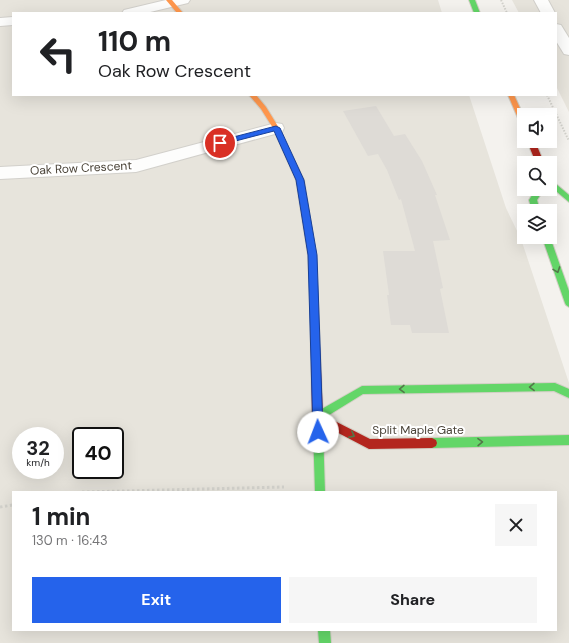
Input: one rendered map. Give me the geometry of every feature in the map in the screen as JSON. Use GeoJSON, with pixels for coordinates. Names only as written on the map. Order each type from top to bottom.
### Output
{"type":"FeatureCollection","features":[{"type":"Feature","properties":{"kind":"street"},"geometry":{"type":"LineString","coordinates":[[472,0],[477,12]]}},
{"type":"Feature","properties":{"kind":"street"},"geometry":{"type":"LineString","coordinates":[[541,0],[547,12]]}},
{"type":"Feature","properties":{"kind":"street"},"geometry":{"type":"LineString","coordinates":[[134,12],[176,4]]}},
{"type":"Feature","properties":{"kind":"street"},"geometry":{"type":"LineString","coordinates":[[0,22],[12,21]]}},
{"type":"Feature","properties":{"kind":"street"},"geometry":{"type":"LineString","coordinates":[[557,30],[569,51]]}},
{"type":"Feature","properties":{"kind":"street"},"geometry":{"type":"LineString","coordinates":[[253,96],[264,108],[276,128],[300,180],[312,255],[320,491]]}},
{"type":"Feature","properties":{"kind":"street"},"geometry":{"type":"LineString","coordinates":[[511,96],[517,109]]}},
{"type":"Feature","properties":{"kind":"street","name":"Oak Row Crescent"},"geometry":{"type":"LineString","coordinates":[[0,172],[136,166],[276,128]]}},
{"type":"Feature","properties":{"kind":"street"},"geometry":{"type":"LineString","coordinates":[[557,188],[569,199]]}},
{"type":"Feature","properties":{"kind":"street"},"geometry":{"type":"LineString","coordinates":[[548,244],[569,303]]}},
{"type":"Feature","properties":{"kind":"street"},"geometry":{"type":"LineString","coordinates":[[318,417],[362,390],[554,387],[569,394]]}},
{"type":"Feature","properties":{"kind":"street","name":"Split Maple Gate"},"geometry":{"type":"LineString","coordinates":[[318,417],[369,444],[569,440]]}},
{"type":"Feature","properties":{"kind":"street"},"geometry":{"type":"LineString","coordinates":[[324,631],[325,643]]}},
{"type":"Feature","properties":{"kind":"path"},"geometry":{"type":"LineString","coordinates":[[501,0],[507,12]]}},
{"type":"Feature","properties":{"kind":"path"},"geometry":{"type":"LineString","coordinates":[[547,96],[569,141]]}},
{"type":"Feature","properties":{"kind":"path"},"geometry":{"type":"LineString","coordinates":[[122,491],[284,487]]}},
{"type":"Feature","properties":{"kind":"path"},"geometry":{"type":"LineString","coordinates":[[0,507],[12,505]]}},
{"type":"Feature","properties":{"kind":"shaded area"},"geometry":{"type":"Polygon","coordinates":[[[0,0],[438,0],[442,12],[12,12],[12,96],[469,96],[506,208],[517,231],[517,244],[523,244],[569,383],[569,643],[0,643],[0,0]]]}},
{"type":"Feature","properties":{"kind":"shaded area"},"geometry":{"type":"Polygon","coordinates":[[[512,0],[569,0],[569,112],[557,88],[557,12],[518,12],[512,0]]]}},
{"type":"Feature","properties":{"kind":"building"},"geometry":{"type":"Polygon","coordinates":[[[376,106],[394,136],[405,134],[422,161],[437,195],[435,195],[450,240],[433,241],[443,288],[440,289],[449,333],[412,333],[410,325],[391,325],[387,295],[389,295],[383,251],[415,251],[401,199],[399,200],[387,170],[378,154],[368,156],[343,111],[376,106]]]}},
{"type":"Feature","properties":{"kind":"traffic: fast"},"geometry":{"type":"LineString","coordinates":[[472,0],[477,12]]}},
{"type":"Feature","properties":{"kind":"traffic: fast"},"geometry":{"type":"LineString","coordinates":[[557,188],[569,199]]}},
{"type":"Feature","properties":{"kind":"traffic: fast"},"geometry":{"type":"LineString","coordinates":[[534,204],[533,200],[536,196]]}},
{"type":"Feature","properties":{"kind":"traffic: fast"},"geometry":{"type":"LineString","coordinates":[[548,244],[569,303]]}},
{"type":"Feature","properties":{"kind":"traffic: fast"},"geometry":{"type":"LineString","coordinates":[[317,417],[362,390],[555,387],[569,394]]}},
{"type":"Feature","properties":{"kind":"traffic: fast"},"geometry":{"type":"LineString","coordinates":[[318,429],[320,491]]}},
{"type":"Feature","properties":{"kind":"traffic: fast"},"geometry":{"type":"LineString","coordinates":[[432,443],[569,440]]}},
{"type":"Feature","properties":{"kind":"traffic: fast"},"geometry":{"type":"LineString","coordinates":[[324,631],[325,643]]}},
{"type":"Feature","properties":{"kind":"traffic: slow"},"geometry":{"type":"LineString","coordinates":[[169,0],[179,12]]}},
{"type":"Feature","properties":{"kind":"traffic: slow"},"geometry":{"type":"LineString","coordinates":[[253,96],[264,108],[276,128],[300,180],[312,255],[314,301]]}},
{"type":"Feature","properties":{"kind":"traffic: slow"},"geometry":{"type":"LineString","coordinates":[[511,96],[517,109]]}},
{"type":"Feature","properties":{"kind":"traffic: jam"},"geometry":{"type":"LineString","coordinates":[[534,148],[537,156]]}},
{"type":"Feature","properties":{"kind":"traffic: jam"},"geometry":{"type":"LineString","coordinates":[[314,301],[318,429]]}},
{"type":"Feature","properties":{"kind":"traffic: jam"},"geometry":{"type":"LineString","coordinates":[[317,417],[369,444],[432,443]]}},
{"type":"Feature","properties":{"kind":"route"},"geometry":{"type":"LineString","coordinates":[[220,143],[276,128],[300,180],[312,255],[318,432]]}}]}
